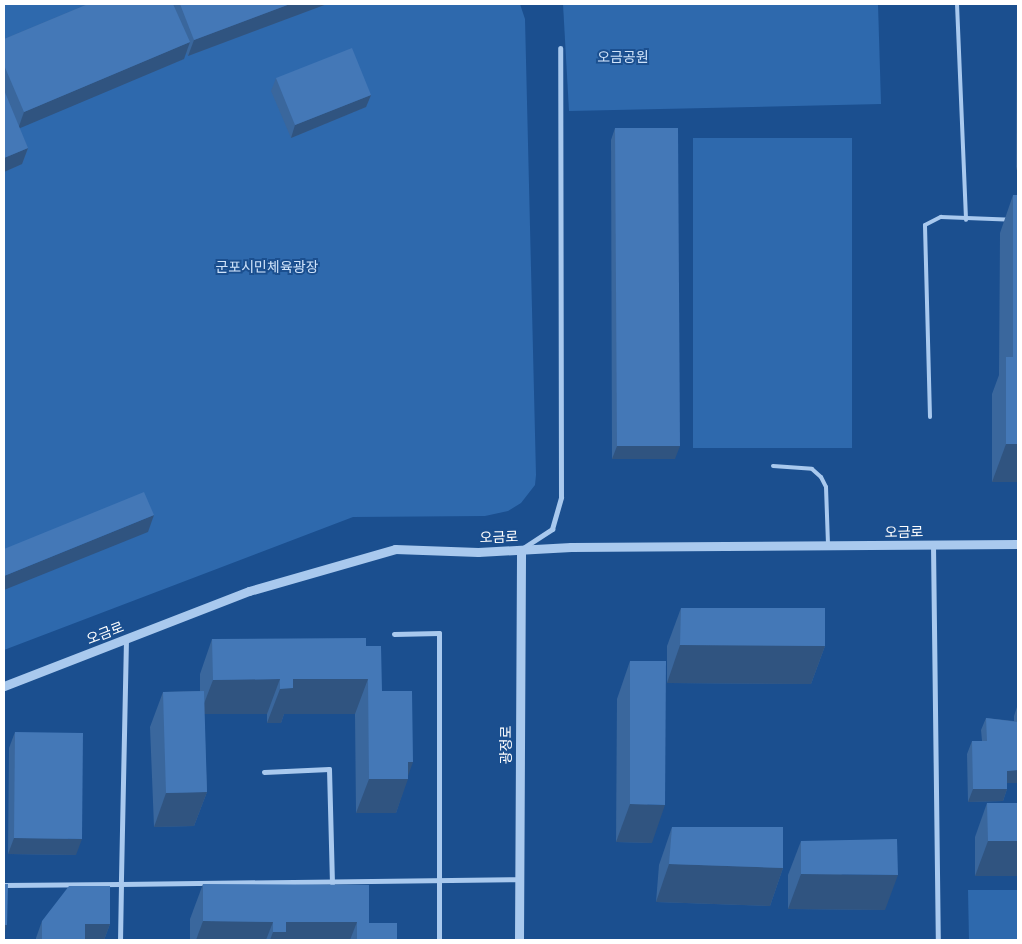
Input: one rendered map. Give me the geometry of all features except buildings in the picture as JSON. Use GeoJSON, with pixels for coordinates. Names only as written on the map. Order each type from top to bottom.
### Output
{"type":"FeatureCollection","features":[{"type":"Feature","properties":{"kind":"street"},"geometry":{"type":"LineString","coordinates":[[521,550],[552,529],[561,497],[560,48]]}},
{"type":"Feature","properties":{"kind":"street","name":"오금로"},"geometry":{"type":"LineString","coordinates":[[4,686],[250,591],[395,549],[521,550],[1018,544]]}},
{"type":"Feature","properties":{"kind":"street"},"geometry":{"type":"LineString","coordinates":[[933,545],[938,940]]}},
{"type":"Feature","properties":{"kind":"street","name":"광정로"},"geometry":{"type":"LineString","coordinates":[[519,940],[521,550]]}},
{"type":"Feature","properties":{"kind":"street"},"geometry":{"type":"LineString","coordinates":[[394,634],[439,633],[439,940]]}},
{"type":"Feature","properties":{"kind":"street"},"geometry":{"type":"LineString","coordinates":[[120,940],[126,639]]}},
{"type":"Feature","properties":{"kind":"street"},"geometry":{"type":"LineString","coordinates":[[264,772],[329,769],[332,883]]}},
{"type":"Feature","properties":{"kind":"street"},"geometry":{"type":"LineString","coordinates":[[4,885],[439,882],[519,879]]}},
{"type":"Feature","properties":{"kind":"lane"},"geometry":{"type":"LineString","coordinates":[[957,4],[966,220]]}},
{"type":"Feature","properties":{"kind":"lane"},"geometry":{"type":"LineString","coordinates":[[930,417],[925,224],[941,217],[966,220],[1018,220]]}},
{"type":"Feature","properties":{"kind":"lane"},"geometry":{"type":"LineString","coordinates":[[773,466],[812,470],[821,477],[826,487],[828,546]]}},
{"type":"Feature","properties":{"kind":"green space","name":"군포시민체육광장"},"geometry":{"type":"Polygon","coordinates":[[[4,4],[520,4],[525,19],[536,475],[535,485],[521,503],[508,511],[485,516],[353,517],[4,650],[4,4]]]}},
{"type":"Feature","properties":{"kind":"green space","name":"오금공원"},"geometry":{"type":"Polygon","coordinates":[[[563,4],[878,4],[881,104],[569,111],[563,4]]]}},
{"type":"Feature","properties":{"kind":"green space"},"geometry":{"type":"Polygon","coordinates":[[[693,138],[852,138],[852,448],[693,448],[693,138]]]}},
{"type":"Feature","properties":{"kind":"green space"},"geometry":{"type":"Polygon","coordinates":[[[968,890],[1018,890],[1018,940],[969,940],[968,890]]]}}]}
